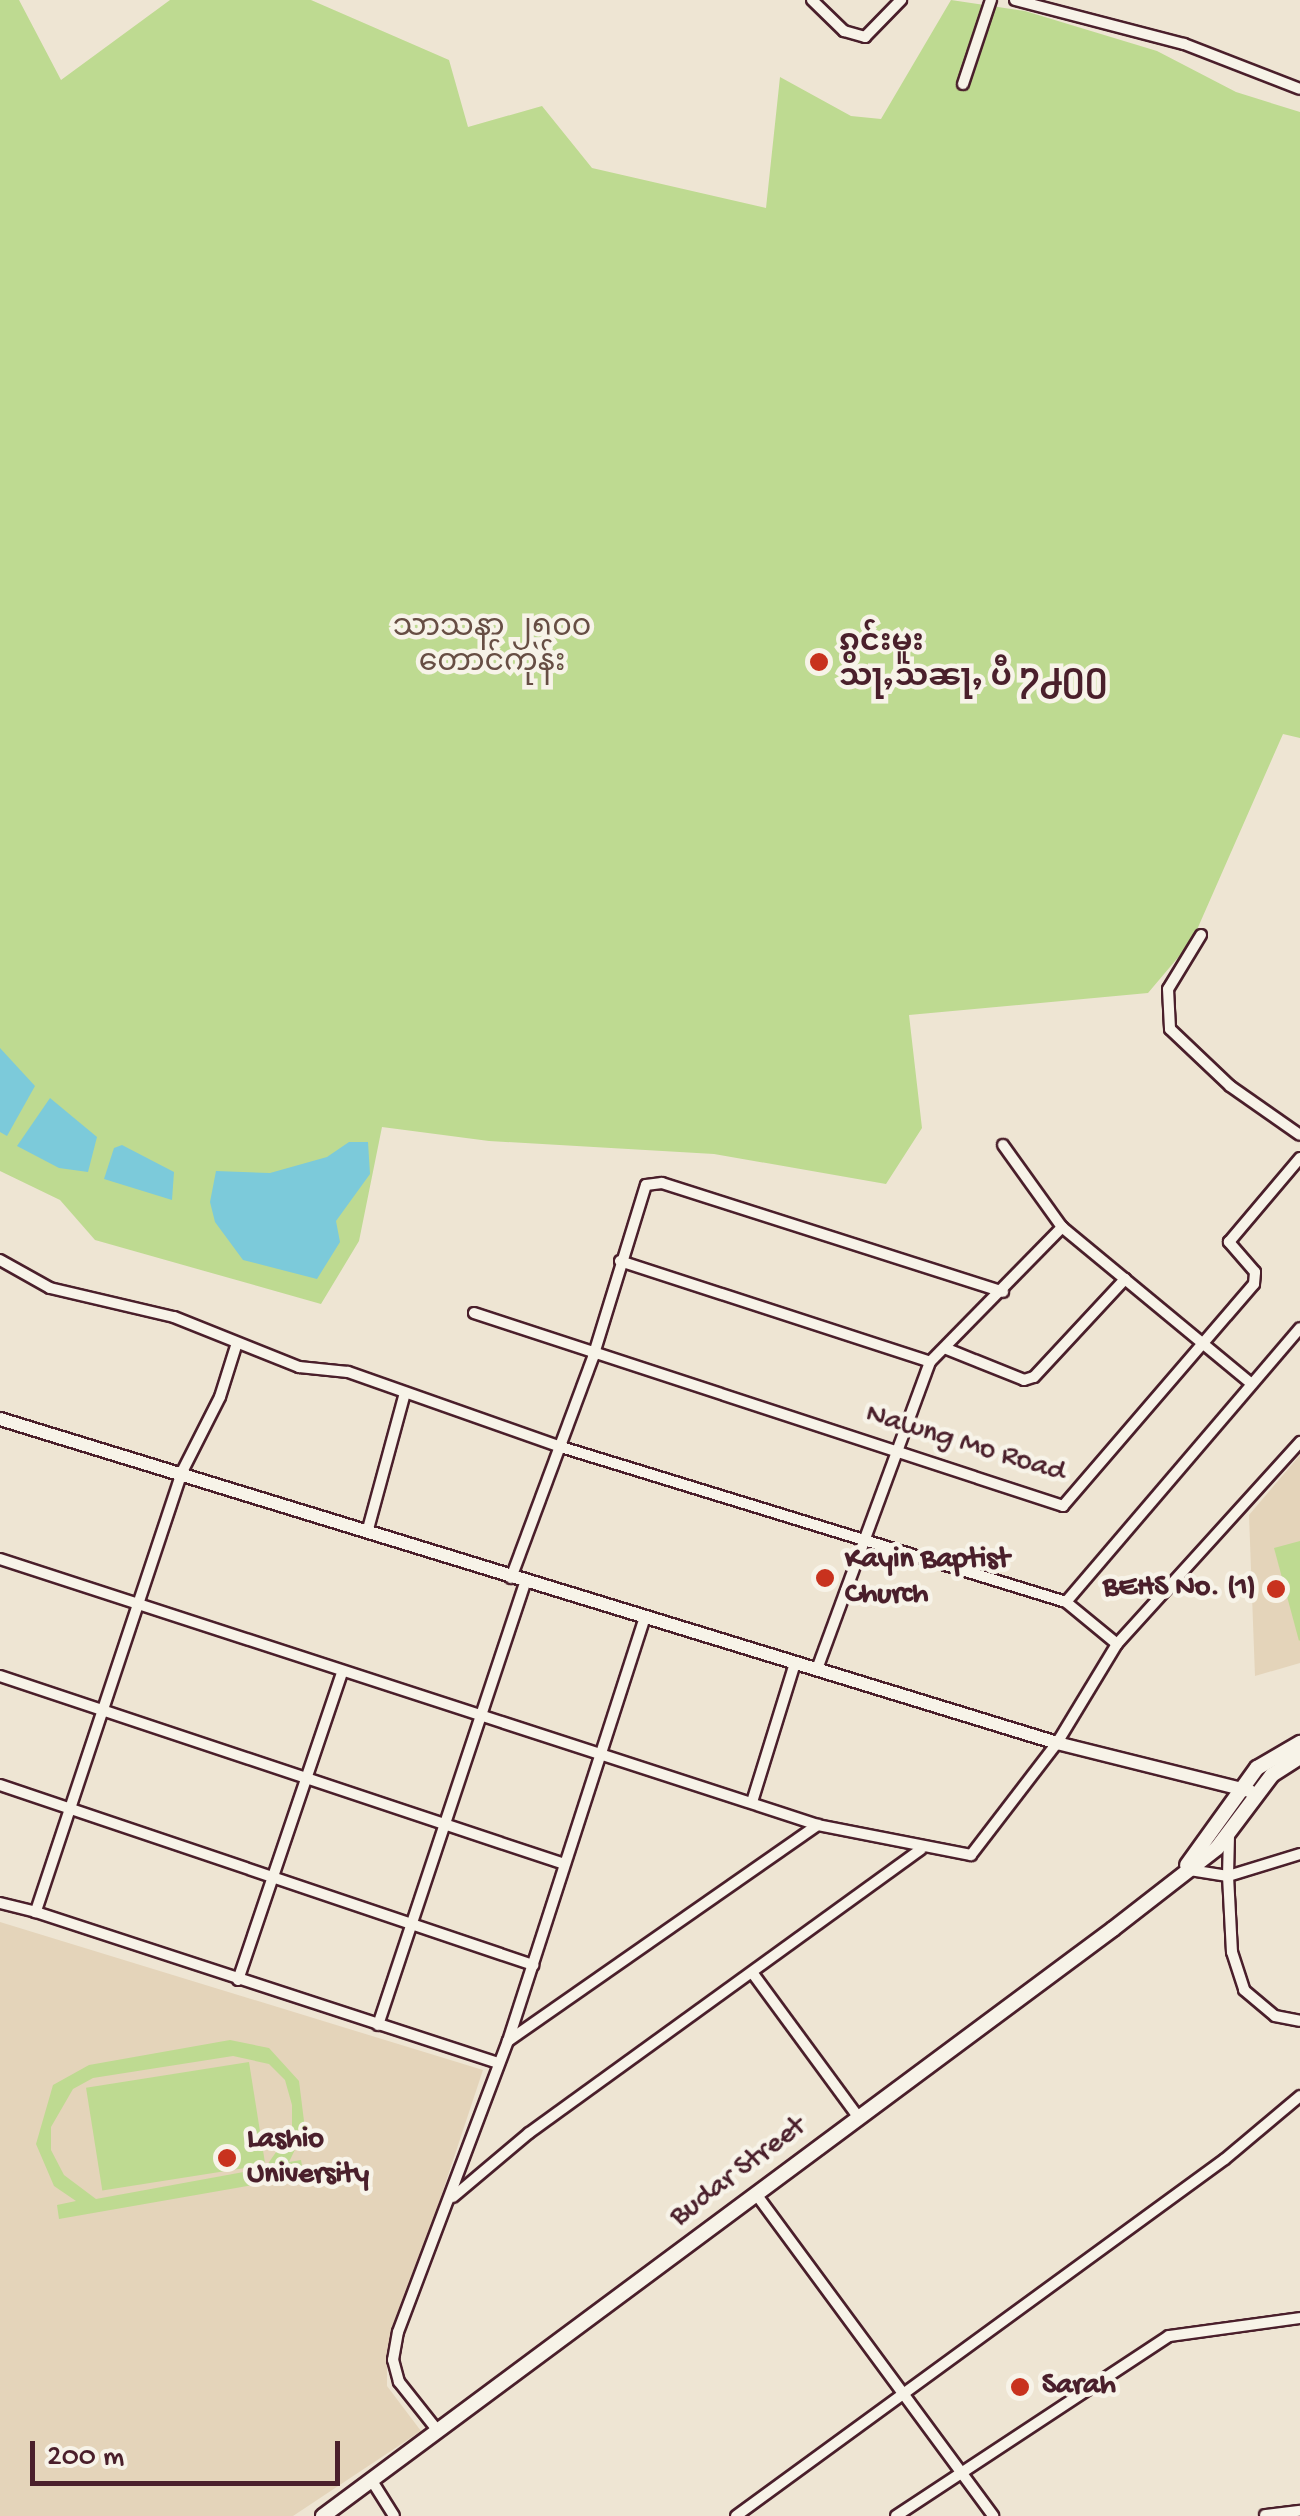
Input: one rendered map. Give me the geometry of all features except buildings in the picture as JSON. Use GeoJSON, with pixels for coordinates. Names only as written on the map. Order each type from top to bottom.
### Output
{"type":"FeatureCollection","features":[{"type":"Feature","properties":{"kind":"main road"},"geometry":{"type":"LineString","coordinates":[[1184,1870],[1250,1791],[1270,1757],[1300,1743]]}},
{"type":"Feature","properties":{"kind":"main road"},"geometry":{"type":"LineString","coordinates":[[1250,1791],[1300,1758]]}},
{"type":"Feature","properties":{"kind":"main road","name":"Budar Street"},"geometry":{"type":"LineString","coordinates":[[323,2516],[859,2118],[1229,1835],[1250,1791]]}},
{"type":"Feature","properties":{"kind":"street"},"geometry":{"type":"LineString","coordinates":[[812,0],[844,31],[865,38],[900,0]]}},
{"type":"Feature","properties":{"kind":"street"},"geometry":{"type":"LineString","coordinates":[[963,84],[990,0]]}},
{"type":"Feature","properties":{"kind":"street"},"geometry":{"type":"LineString","coordinates":[[1015,0],[1184,44],[1300,89]]}},
{"type":"Feature","properties":{"kind":"street"},"geometry":{"type":"LineString","coordinates":[[1202,935],[1168,989],[1170,1028],[1243,1096],[1300,1134]]}},
{"type":"Feature","properties":{"kind":"street"},"geometry":{"type":"LineString","coordinates":[[1003,1145],[1062,1227],[1252,1384]]}},
{"type":"Feature","properties":{"kind":"street","name":"Nawng Mo Road"},"geometry":{"type":"LineString","coordinates":[[474,1313],[593,1357],[1064,1506],[1207,1346],[1256,1277],[1231,1250],[1232,1234],[1300,1158]]}},
{"type":"Feature","properties":{"kind":"street"},"geometry":{"type":"LineString","coordinates":[[378,2025],[479,1717],[558,1446],[593,1357],[646,1185],[662,1183],[1003,1292]]}},
{"type":"Feature","properties":{"kind":"street"},"geometry":{"type":"LineString","coordinates":[[817,1669],[930,1362],[947,1350],[1062,1227]]}},
{"type":"Feature","properties":{"kind":"street"},"geometry":{"type":"LineString","coordinates":[[0,1260],[50,1288],[174,1317],[226,1334],[236,1346],[405,1393],[558,1446],[869,1536],[1066,1602],[1117,1644]]}},
{"type":"Feature","properties":{"kind":"street"},"geometry":{"type":"LineString","coordinates":[[620,1260],[930,1362]]}},
{"type":"Feature","properties":{"kind":"street"},"geometry":{"type":"LineString","coordinates":[[947,1350],[1024,1380],[1034,1376],[1126,1278]]}},
{"type":"Feature","properties":{"kind":"street"},"geometry":{"type":"LineString","coordinates":[[1066,1602],[1300,1328]]}},
{"type":"Feature","properties":{"kind":"street"},"geometry":{"type":"LineString","coordinates":[[36,1912],[99,1708],[182,1472],[220,1397],[236,1346]]}},
{"type":"Feature","properties":{"kind":"street"},"geometry":{"type":"LineString","coordinates":[[368,1529],[405,1393]]}},
{"type":"Feature","properties":{"kind":"street"},"geometry":{"type":"LineString","coordinates":[[0,1420],[182,1472],[518,1580],[1057,1743],[1250,1791]]}},
{"type":"Feature","properties":{"kind":"street"},"geometry":{"type":"LineString","coordinates":[[0,1559],[341,1675],[818,1825],[921,1849],[971,1855],[1057,1743],[1117,1644],[1300,1442]]}},
{"type":"Feature","properties":{"kind":"street"},"geometry":{"type":"LineString","coordinates":[[438,2430],[398,2382],[393,2360],[508,2042],[644,1619]]}},
{"type":"Feature","properties":{"kind":"street"},"geometry":{"type":"LineString","coordinates":[[752,1802],[795,1663]]}},
{"type":"Feature","properties":{"kind":"street"},"geometry":{"type":"LineString","coordinates":[[238,1980],[341,1675]]}},
{"type":"Feature","properties":{"kind":"street"},"geometry":{"type":"LineString","coordinates":[[0,1676],[564,1864]]}},
{"type":"Feature","properties":{"kind":"street"},"geometry":{"type":"LineString","coordinates":[[0,1785],[272,1879],[413,1920],[533,1965]]}},
{"type":"Feature","properties":{"kind":"street"},"geometry":{"type":"LineString","coordinates":[[508,2042],[818,1825]]}},
{"type":"Feature","properties":{"kind":"street"},"geometry":{"type":"LineString","coordinates":[[1229,1835],[1232,1952],[1244,1990],[1274,2016],[1300,2020]]}},
{"type":"Feature","properties":{"kind":"street"},"geometry":{"type":"LineString","coordinates":[[449,2200],[529,2134],[754,1975],[921,1849]]}},
{"type":"Feature","properties":{"kind":"street"},"geometry":{"type":"LineString","coordinates":[[1184,1870],[1228,1876],[1300,1854]]}},
{"type":"Feature","properties":{"kind":"street"},"geometry":{"type":"LineString","coordinates":[[0,1902],[498,2064]]}},
{"type":"Feature","properties":{"kind":"street"},"geometry":{"type":"LineString","coordinates":[[754,1975],[859,2118]]}},
{"type":"Feature","properties":{"kind":"street"},"geometry":{"type":"LineString","coordinates":[[736,2516],[1225,2159],[1300,2096]]}},
{"type":"Feature","properties":{"kind":"street"},"geometry":{"type":"LineString","coordinates":[[756,2194],[993,2516]]}},
{"type":"Feature","properties":{"kind":"street"},"geometry":{"type":"LineString","coordinates":[[896,2516],[1169,2336],[1300,2318]]}},
{"type":"Feature","properties":{"kind":"street"},"geometry":{"type":"LineString","coordinates":[[372,2481],[394,2516]]}},
{"type":"Feature","properties":{"kind":"street"},"geometry":{"type":"LineString","coordinates":[[1264,2515],[1300,2511]]}},
{"type":"Feature","properties":{"kind":"shaded area","name":"BEHS No. (1)"},"geometry":{"type":"Polygon","coordinates":[[[1300,1455],[1300,1663],[1255,1676],[1249,1515],[1300,1455]]]}},
{"type":"Feature","properties":{"kind":"shaded area","name":"Lashio University"},"geometry":{"type":"Polygon","coordinates":[[[0,1922],[483,2070],[387,2359],[387,2386],[421,2431],[293,2516],[0,2516],[0,1922]]]}},
{"type":"Feature","properties":{"kind":"green space","name":"သာသနာ ၂၅၀၀ တောင်ကုန်း"},"geometry":{"type":"Polygon","coordinates":[[[0,0],[19,0],[61,80],[170,0],[311,0],[449,60],[468,127],[542,106],[592,168],[766,208],[780,77],[851,116],[881,119],[951,0],[1025,11],[1157,51],[1236,92],[1300,112],[1300,738],[1283,734],[1192,941],[1148,993],[909,1015],[922,1128],[886,1184],[714,1154],[489,1141],[382,1127],[359,1241],[321,1304],[95,1240],[60,1200],[0,1171],[0,0]]]}},
{"type":"Feature","properties":{"kind":"green space"},"geometry":{"type":"Polygon","coordinates":[[[1300,1541],[1300,1640],[1299,1641],[1274,1548],[1300,1541]]]}},
{"type":"Feature","properties":{"kind":"green space"},"geometry":{"type":"Polygon","coordinates":[[[230,2040],[269,2048],[299,2081],[305,2129],[289,2162],[301,2160],[304,2176],[59,2219],[57,2205],[76,2201],[54,2186],[36,2144],[53,2085],[89,2065],[230,2040]],[[233,2056],[93,2078],[73,2089],[51,2127],[51,2150],[64,2175],[96,2199],[265,2168],[292,2129],[292,2105],[285,2080],[269,2064],[233,2056]]]}},
{"type":"Feature","properties":{"kind":"green space"},"geometry":{"type":"Polygon","coordinates":[[[249,2062],[265,2165],[102,2191],[86,2088],[249,2062]]]}},
{"type":"Feature","properties":{"kind":"water"},"geometry":{"type":"Polygon","coordinates":[[[0,1048],[35,1086],[7,1136],[0,1132],[0,1048]]]}},
{"type":"Feature","properties":{"kind":"water"},"geometry":{"type":"Polygon","coordinates":[[[50,1098],[97,1137],[88,1172],[59,1168],[17,1146],[50,1098]]]}},
{"type":"Feature","properties":{"kind":"water"},"geometry":{"type":"Polygon","coordinates":[[[349,1142],[368,1142],[370,1174],[336,1221],[340,1242],[317,1279],[243,1260],[215,1222],[210,1202],[216,1171],[270,1173],[327,1157],[349,1142]]]}},
{"type":"Feature","properties":{"kind":"water"},"geometry":{"type":"Polygon","coordinates":[[[122,1145],[174,1172],[172,1200],[104,1179],[114,1148],[122,1145]]]}},
{"type":"Feature","properties":{"kind":"place","name":"ၵွင်းမူး သႃႇသၼႃႇ ပီ ႒႕႐႐"},"geometry":{"type":"Point","coordinates":[819,662]}},
{"type":"Feature","properties":{"kind":"place","name":"Kayin Baptist Church"},"geometry":{"type":"Point","coordinates":[825,1578]}},
{"type":"Feature","properties":{"kind":"place","name":"BEHS No. (1)"},"geometry":{"type":"Point","coordinates":[1276,1589]}},
{"type":"Feature","properties":{"kind":"place","name":"Lashio University"},"geometry":{"type":"Point","coordinates":[227,2158]}},
{"type":"Feature","properties":{"kind":"place","name":"Sarah"},"geometry":{"type":"Point","coordinates":[1020,2387]}}]}
